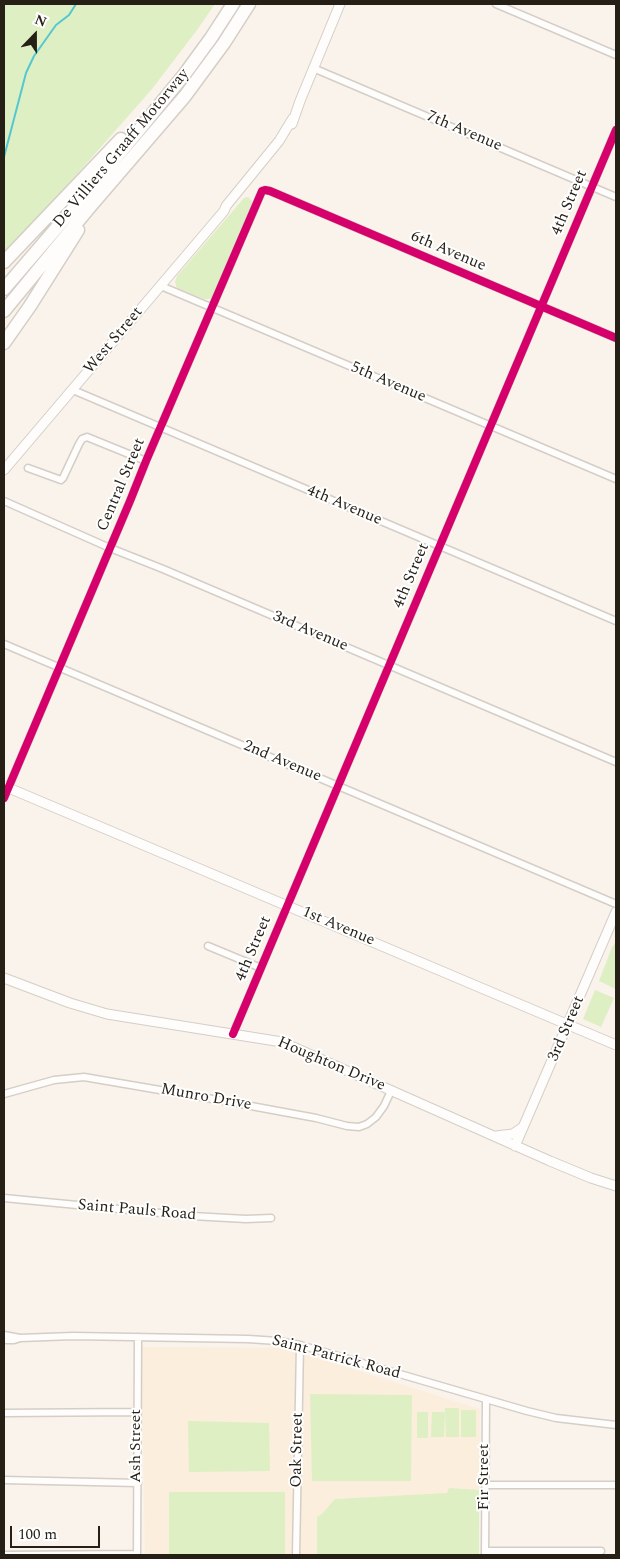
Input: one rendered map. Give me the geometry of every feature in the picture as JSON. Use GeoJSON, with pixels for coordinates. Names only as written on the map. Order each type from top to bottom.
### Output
{"type":"FeatureCollection","features":[{"type":"Feature","properties":{"kind":"highway","name":"De Villiers Graaff Motorway"},"geometry":{"type":"LineString","coordinates":[[4,289],[190,68],[233,4]]}},
{"type":"Feature","properties":{"kind":"highway"},"geometry":{"type":"LineString","coordinates":[[4,311],[185,96],[224,43],[249,4]]}},
{"type":"Feature","properties":{"kind":"highway"},"geometry":{"type":"LineString","coordinates":[[4,262],[134,125],[150,117]]}},
{"type":"Feature","properties":{"kind":"highway"},"geometry":{"type":"LineString","coordinates":[[4,342],[80,227],[89,208]]}},
{"type":"Feature","properties":{"kind":"highway"},"geometry":{"type":"LineString","coordinates":[[4,338],[31,302]]}},
{"type":"Feature","properties":{"kind":"main road"},"geometry":{"type":"LineString","coordinates":[[313,68],[340,4]]}},
{"type":"Feature","properties":{"kind":"main road","name":"West Street"},"geometry":{"type":"LineString","coordinates":[[4,468],[73,390],[224,211],[230,209],[288,134],[313,68]]}},
{"type":"Feature","properties":{"kind":"main road","name":"1st Avenue"},"geometry":{"type":"LineString","coordinates":[[6,786],[616,1045]]}},
{"type":"Feature","properties":{"kind":"main road","name":"3rd Street"},"geometry":{"type":"LineString","coordinates":[[515,1146],[616,912]]}},
{"type":"Feature","properties":{"kind":"main road","name":"Houghton Drive"},"geometry":{"type":"LineString","coordinates":[[4,978],[70,1003],[107,1014],[282,1042],[515,1146],[591,1178],[616,1186]]}},
{"type":"Feature","properties":{"kind":"main road"},"geometry":{"type":"LineString","coordinates":[[494,1136],[513,1134],[526,1123]]}},
{"type":"Feature","properties":{"kind":"street"},"geometry":{"type":"LineString","coordinates":[[496,4],[616,55]]}},
{"type":"Feature","properties":{"kind":"street","name":"7th Avenue"},"geometry":{"type":"LineString","coordinates":[[313,68],[616,197]]}},
{"type":"Feature","properties":{"kind":"street","name":"4th Street"},"geometry":{"type":"LineString","coordinates":[[232,1034],[616,130]]}},
{"type":"Feature","properties":{"kind":"street","name":"Central Street"},"geometry":{"type":"LineString","coordinates":[[4,798],[6,786],[59,668],[260,193],[263,190],[270,191]]}},
{"type":"Feature","properties":{"kind":"street","name":"6th Avenue"},"geometry":{"type":"LineString","coordinates":[[270,191],[616,338]]}},
{"type":"Feature","properties":{"kind":"street","name":"5th Avenue"},"geometry":{"type":"LineString","coordinates":[[160,286],[616,479]]}},
{"type":"Feature","properties":{"kind":"street","name":"4th Avenue"},"geometry":{"type":"LineString","coordinates":[[73,390],[616,621]]}},
{"type":"Feature","properties":{"kind":"street"},"geometry":{"type":"LineString","coordinates":[[28,468],[61,480],[82,439],[87,437],[146,461]]}},
{"type":"Feature","properties":{"kind":"street","name":"3rd Avenue"},"geometry":{"type":"LineString","coordinates":[[4,501],[110,548],[616,762]]}},
{"type":"Feature","properties":{"kind":"street","name":"2nd Avenue"},"geometry":{"type":"LineString","coordinates":[[4,644],[616,904]]}},
{"type":"Feature","properties":{"kind":"street"},"geometry":{"type":"LineString","coordinates":[[208,946],[261,968]]}},
{"type":"Feature","properties":{"kind":"street","name":"Munro Drive"},"geometry":{"type":"LineString","coordinates":[[4,1094],[54,1080],[84,1077],[242,1104],[359,1127],[368,1124],[376,1117],[392,1091]]}},
{"type":"Feature","properties":{"kind":"street","name":"Saint Pauls Road"},"geometry":{"type":"LineString","coordinates":[[4,1198],[192,1216],[246,1220],[271,1218]]}},
{"type":"Feature","properties":{"kind":"street","name":"Saint Patrick Road"},"geometry":{"type":"LineString","coordinates":[[4,1335],[20,1338],[138,1336],[265,1339],[300,1346],[545,1416],[616,1425]]}},
{"type":"Feature","properties":{"kind":"street","name":"Ash Street"},"geometry":{"type":"LineString","coordinates":[[137,1555],[138,1336]]}},
{"type":"Feature","properties":{"kind":"street","name":"Saint Patrick Road"},"geometry":{"type":"LineString","coordinates":[[4,1340],[20,1338]]}},
{"type":"Feature","properties":{"kind":"street","name":"Oak Street"},"geometry":{"type":"LineString","coordinates":[[296,1555],[300,1346]]}},
{"type":"Feature","properties":{"kind":"street","name":"Fir Street"},"geometry":{"type":"LineString","coordinates":[[485,1553],[486,1399]]}},
{"type":"Feature","properties":{"kind":"street"},"geometry":{"type":"LineString","coordinates":[[4,1413],[137,1412]]}},
{"type":"Feature","properties":{"kind":"street"},"geometry":{"type":"LineString","coordinates":[[4,1480],[138,1483]]}},
{"type":"Feature","properties":{"kind":"street"},"geometry":{"type":"LineString","coordinates":[[485,1485],[616,1485]]}},
{"type":"Feature","properties":{"kind":"street"},"geometry":{"type":"LineString","coordinates":[[485,1553],[601,1551]]}},
{"type":"Feature","properties":{"kind":"street"},"geometry":{"type":"LineString","coordinates":[[4,1554],[137,1555]]}},
{"type":"Feature","properties":{"kind":"shaded area"},"geometry":{"type":"Polygon","coordinates":[[[141,1347],[285,1348],[480,1409],[479,1555],[145,1555],[141,1347]]]}},
{"type":"Feature","properties":{"kind":"green space"},"geometry":{"type":"Polygon","coordinates":[[[4,4],[215,4],[152,89],[63,190],[4,252],[4,4]]]}},
{"type":"Feature","properties":{"kind":"green space"},"geometry":{"type":"Polygon","coordinates":[[[248,197],[252,201],[252,206],[214,296],[210,299],[204,299],[177,288],[175,282],[177,276],[244,198],[248,197]]]}},
{"type":"Feature","properties":{"kind":"green space"},"geometry":{"type":"Polygon","coordinates":[[[616,942],[616,989],[599,981],[612,947],[616,942]]]}},
{"type":"Feature","properties":{"kind":"green space"},"geometry":{"type":"Polygon","coordinates":[[[595,990],[614,998],[601,1027],[583,1019],[595,990]]]}},
{"type":"Feature","properties":{"kind":"green space"},"geometry":{"type":"Polygon","coordinates":[[[310,1394],[412,1395],[411,1481],[312,1481],[310,1394]]]}},
{"type":"Feature","properties":{"kind":"green space"},"geometry":{"type":"Polygon","coordinates":[[[445,1408],[459,1408],[459,1437],[446,1437],[445,1408]]]}},
{"type":"Feature","properties":{"kind":"green space"},"geometry":{"type":"Polygon","coordinates":[[[461,1410],[476,1410],[476,1437],[461,1437],[461,1410]]]}},
{"type":"Feature","properties":{"kind":"green space"},"geometry":{"type":"Polygon","coordinates":[[[417,1412],[428,1412],[428,1438],[417,1438],[417,1412]]]}},
{"type":"Feature","properties":{"kind":"green space"},"geometry":{"type":"Polygon","coordinates":[[[432,1412],[445,1412],[444,1437],[431,1437],[432,1412]]]}},
{"type":"Feature","properties":{"kind":"green space"},"geometry":{"type":"Polygon","coordinates":[[[188,1421],[269,1423],[270,1471],[189,1472],[188,1421]]]}},
{"type":"Feature","properties":{"kind":"green space"},"geometry":{"type":"Polygon","coordinates":[[[449,1488],[479,1490],[479,1555],[317,1555],[317,1517],[335,1499],[447,1493],[449,1488]]]}},
{"type":"Feature","properties":{"kind":"green space"},"geometry":{"type":"Polygon","coordinates":[[[169,1492],[285,1492],[285,1555],[169,1555],[169,1492]]]}},
{"type":"Feature","properties":{"kind":"waterway"},"geometry":{"type":"LineString","coordinates":[[4,157],[26,73],[34,56],[56,25],[69,15],[76,4]]}},
{"type":"Feature","properties":{"kind":"cycle path"},"geometry":{"type":"LineString","coordinates":[[233,1034],[616,130]]}},
{"type":"Feature","properties":{"kind":"cycle path"},"geometry":{"type":"LineString","coordinates":[[4,798],[262,191],[270,191],[616,338]]}}]}
